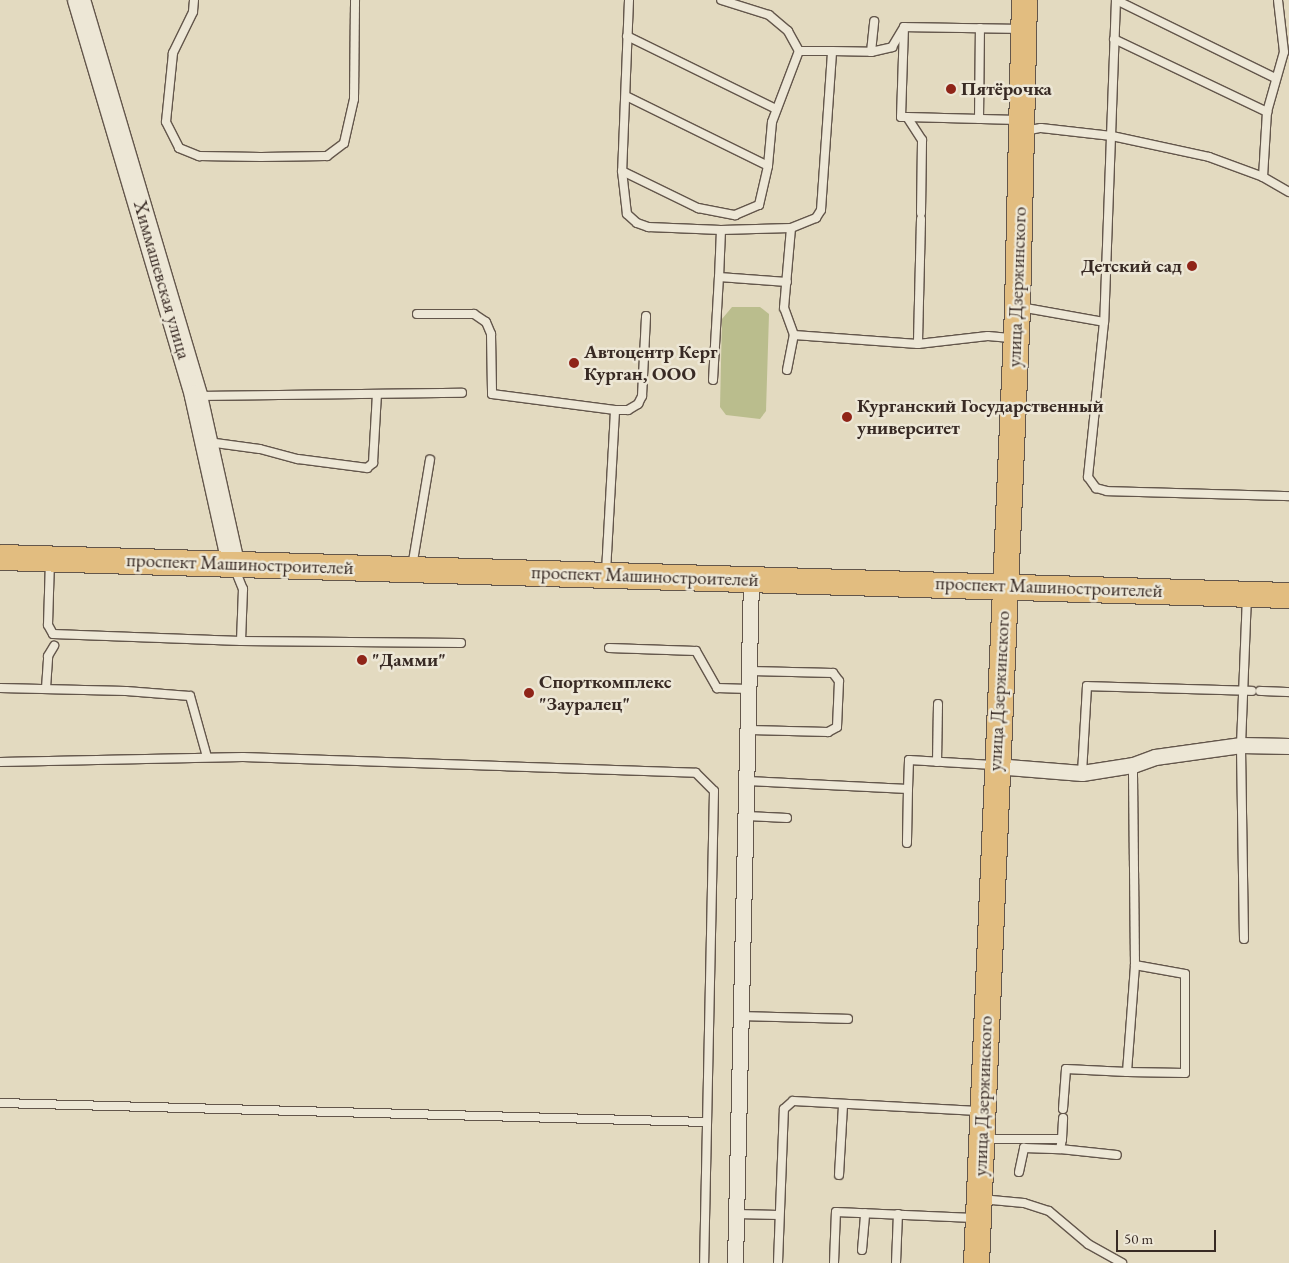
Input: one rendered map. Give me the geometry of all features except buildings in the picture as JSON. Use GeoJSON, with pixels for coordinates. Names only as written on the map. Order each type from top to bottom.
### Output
{"type":"FeatureCollection","features":[{"type":"Feature","properties":{"kind":"main road","name":"улица Дзержинского"},"geometry":{"type":"LineString","coordinates":[[976,1263],[983,1139],[995,766],[1018,307],[1024,0]]}},
{"type":"Feature","properties":{"kind":"main road","name":"проспект Машиностроителей"},"geometry":{"type":"LineString","coordinates":[[0,557],[1004,585],[1289,596]]}},
{"type":"Feature","properties":{"kind":"street","name":"Химмашевская улица"},"geometry":{"type":"LineString","coordinates":[[79,0],[196,396],[233,563]]}},
{"type":"Feature","properties":{"kind":"street"},"geometry":{"type":"LineString","coordinates":[[735,1263],[751,690],[751,579]]}},
{"type":"Feature","properties":{"kind":"street"},"geometry":{"type":"LineString","coordinates":[[995,766],[1082,773],[1133,766],[1155,757],[1241,745],[1289,746]]}},
{"type":"Feature","properties":{"kind":"lane"},"geometry":{"type":"LineString","coordinates":[[194,0],[193,12],[173,53],[166,122],[179,148],[199,156],[262,157],[327,156],[344,143],[354,99],[355,0]]}},
{"type":"Feature","properties":{"kind":"lane"},"geometry":{"type":"LineString","coordinates":[[629,0],[622,171],[627,214],[637,223],[648,227],[721,230],[791,228],[816,218],[821,210],[832,51]]}},
{"type":"Feature","properties":{"kind":"lane"},"geometry":{"type":"LineString","coordinates":[[721,0],[769,16],[788,31],[799,51]]}},
{"type":"Feature","properties":{"kind":"lane"},"geometry":{"type":"LineString","coordinates":[[1275,78],[1116,0],[1104,322],[1088,477],[1096,488],[1107,491],[1289,496]]}},
{"type":"Feature","properties":{"kind":"lane"},"geometry":{"type":"LineString","coordinates":[[1263,177],[1267,112],[1275,78],[1282,66],[1284,52],[1278,0]]}},
{"type":"Feature","properties":{"kind":"lane"},"geometry":{"type":"LineString","coordinates":[[871,52],[874,21]]}},
{"type":"Feature","properties":{"kind":"lane"},"geometry":{"type":"LineString","coordinates":[[799,51],[871,52],[892,46],[904,27]]}},
{"type":"Feature","properties":{"kind":"lane"},"geometry":{"type":"LineString","coordinates":[[904,27],[1023,29]]}},
{"type":"Feature","properties":{"kind":"lane"},"geometry":{"type":"LineString","coordinates":[[904,27],[901,117],[979,119],[1021,126],[1112,136],[1209,157],[1263,177],[1289,192]]}},
{"type":"Feature","properties":{"kind":"lane"},"geometry":{"type":"LineString","coordinates":[[979,119],[980,28]]}},
{"type":"Feature","properties":{"kind":"lane"},"geometry":{"type":"LineString","coordinates":[[627,36],[776,109]]}},
{"type":"Feature","properties":{"kind":"lane"},"geometry":{"type":"LineString","coordinates":[[1114,39],[1267,112]]}},
{"type":"Feature","properties":{"kind":"lane"},"geometry":{"type":"LineString","coordinates":[[622,171],[698,208],[734,216],[759,205],[768,166],[769,136],[776,109],[799,51]]}},
{"type":"Feature","properties":{"kind":"lane"},"geometry":{"type":"LineString","coordinates":[[626,96],[768,166]]}},
{"type":"Feature","properties":{"kind":"lane"},"geometry":{"type":"LineString","coordinates":[[907,117],[922,140],[918,344]]}},
{"type":"Feature","properties":{"kind":"lane"},"geometry":{"type":"LineString","coordinates":[[787,370],[794,335],[784,308],[791,228]]}},
{"type":"Feature","properties":{"kind":"lane"},"geometry":{"type":"LineString","coordinates":[[713,380],[721,230]]}},
{"type":"Feature","properties":{"kind":"lane"},"geometry":{"type":"LineString","coordinates":[[719,277],[787,282]]}},
{"type":"Feature","properties":{"kind":"lane"},"geometry":{"type":"LineString","coordinates":[[1018,307],[1104,322]]}},
{"type":"Feature","properties":{"kind":"lane"},"geometry":{"type":"LineString","coordinates":[[416,314],[474,314],[486,322],[491,334],[492,394],[615,410],[628,410],[638,404],[642,396],[646,316]]}},
{"type":"Feature","properties":{"kind":"lane"},"geometry":{"type":"LineString","coordinates":[[794,335],[918,344],[988,336],[1015,338]]}},
{"type":"Feature","properties":{"kind":"lane"},"geometry":{"type":"LineString","coordinates":[[196,396],[462,393]]}},
{"type":"Feature","properties":{"kind":"lane"},"geometry":{"type":"LineString","coordinates":[[206,442],[260,449],[298,460],[367,468],[373,463],[377,394]]}},
{"type":"Feature","properties":{"kind":"lane"},"geometry":{"type":"LineString","coordinates":[[606,574],[615,410]]}},
{"type":"Feature","properties":{"kind":"lane"},"geometry":{"type":"LineString","coordinates":[[412,569],[430,459]]}},
{"type":"Feature","properties":{"kind":"lane"},"geometry":{"type":"LineString","coordinates":[[50,559],[48,624],[53,634],[241,641],[461,643]]}},
{"type":"Feature","properties":{"kind":"lane"},"geometry":{"type":"LineString","coordinates":[[233,563],[242,589],[241,641]]}},
{"type":"Feature","properties":{"kind":"lane"},"geometry":{"type":"LineString","coordinates":[[1244,939],[1241,745],[1247,594]]}},
{"type":"Feature","properties":{"kind":"lane"},"geometry":{"type":"LineString","coordinates":[[46,688],[48,656],[54,646]]}},
{"type":"Feature","properties":{"kind":"lane"},"geometry":{"type":"LineString","coordinates":[[610,648],[696,652],[717,688],[751,690]]}},
{"type":"Feature","properties":{"kind":"lane"},"geometry":{"type":"LineString","coordinates":[[750,730],[828,732],[837,727],[839,681],[833,673],[751,671]]}},
{"type":"Feature","properties":{"kind":"lane"},"geometry":{"type":"LineString","coordinates":[[1082,773],[1087,686],[1252,691]]}},
{"type":"Feature","properties":{"kind":"lane"},"geometry":{"type":"LineString","coordinates":[[0,688],[46,688],[190,696],[207,757]]}},
{"type":"Feature","properties":{"kind":"lane"},"geometry":{"type":"LineString","coordinates":[[1260,691],[1289,692]]}},
{"type":"Feature","properties":{"kind":"lane"},"geometry":{"type":"LineString","coordinates":[[937,762],[938,704]]}},
{"type":"Feature","properties":{"kind":"lane"},"geometry":{"type":"LineString","coordinates":[[0,762],[207,757],[696,773],[714,790],[704,1263]]}},
{"type":"Feature","properties":{"kind":"lane"},"geometry":{"type":"LineString","coordinates":[[907,843],[909,760],[995,766]]}},
{"type":"Feature","properties":{"kind":"lane"},"geometry":{"type":"LineString","coordinates":[[1127,1072],[1135,965],[1133,766]]}},
{"type":"Feature","properties":{"kind":"lane"},"geometry":{"type":"LineString","coordinates":[[748,781],[908,788]]}},
{"type":"Feature","properties":{"kind":"lane"},"geometry":{"type":"LineString","coordinates":[[748,816],[787,818]]}},
{"type":"Feature","properties":{"kind":"lane"},"geometry":{"type":"LineString","coordinates":[[1063,1109],[1066,1069],[1185,1073],[1186,974],[1135,965]]}},
{"type":"Feature","properties":{"kind":"lane"},"geometry":{"type":"LineString","coordinates":[[743,1016],[848,1019]]}},
{"type":"Feature","properties":{"kind":"lane"},"geometry":{"type":"LineString","coordinates":[[778,1263],[784,1108],[793,1101],[983,1111]]}},
{"type":"Feature","properties":{"kind":"lane"},"geometry":{"type":"LineString","coordinates":[[0,1103],[707,1122]]}},
{"type":"Feature","properties":{"kind":"lane"},"geometry":{"type":"LineString","coordinates":[[839,1175],[843,1105]]}},
{"type":"Feature","properties":{"kind":"lane"},"geometry":{"type":"LineString","coordinates":[[1060,1149],[1063,1118]]}},
{"type":"Feature","properties":{"kind":"lane"},"geometry":{"type":"LineString","coordinates":[[983,1139],[1062,1139]]}},
{"type":"Feature","properties":{"kind":"lane"},"geometry":{"type":"LineString","coordinates":[[1020,1172],[1024,1148],[1060,1149],[1117,1155]]}},
{"type":"Feature","properties":{"kind":"lane"},"geometry":{"type":"LineString","coordinates":[[834,1263],[836,1212],[898,1214],[1024,1203],[1049,1211],[1088,1244],[1122,1263]]}},
{"type":"Feature","properties":{"kind":"lane"},"geometry":{"type":"LineString","coordinates":[[862,1250],[864,1213]]}},
{"type":"Feature","properties":{"kind":"lane"},"geometry":{"type":"LineString","coordinates":[[736,1214],[779,1215]]}},
{"type":"Feature","properties":{"kind":"lane"},"geometry":{"type":"LineString","coordinates":[[896,1263],[898,1214]]}},
{"type":"Feature","properties":{"kind":"green space"},"geometry":{"type":"Polygon","coordinates":[[[732,307],[760,307],[769,314],[766,411],[760,419],[726,415],[720,407],[722,319],[732,307]]]}},
{"type":"Feature","properties":{"kind":"place","name":"Пятёрочка"},"geometry":{"type":"Point","coordinates":[951,89]}},
{"type":"Feature","properties":{"kind":"place","name":"Детский сад"},"geometry":{"type":"Point","coordinates":[1192,266]}},
{"type":"Feature","properties":{"kind":"place","name":"Автоцентр Керг Курган, ООО"},"geometry":{"type":"Point","coordinates":[574,363]}},
{"type":"Feature","properties":{"kind":"place","name":"Курганский Государственный университет"},"geometry":{"type":"Point","coordinates":[847,417]}},
{"type":"Feature","properties":{"kind":"place","name":"\"Дамми\""},"geometry":{"type":"Point","coordinates":[362,660]}},
{"type":"Feature","properties":{"kind":"place","name":"Спорткомплекс \"Зауралец\""},"geometry":{"type":"Point","coordinates":[529,693]}}]}
